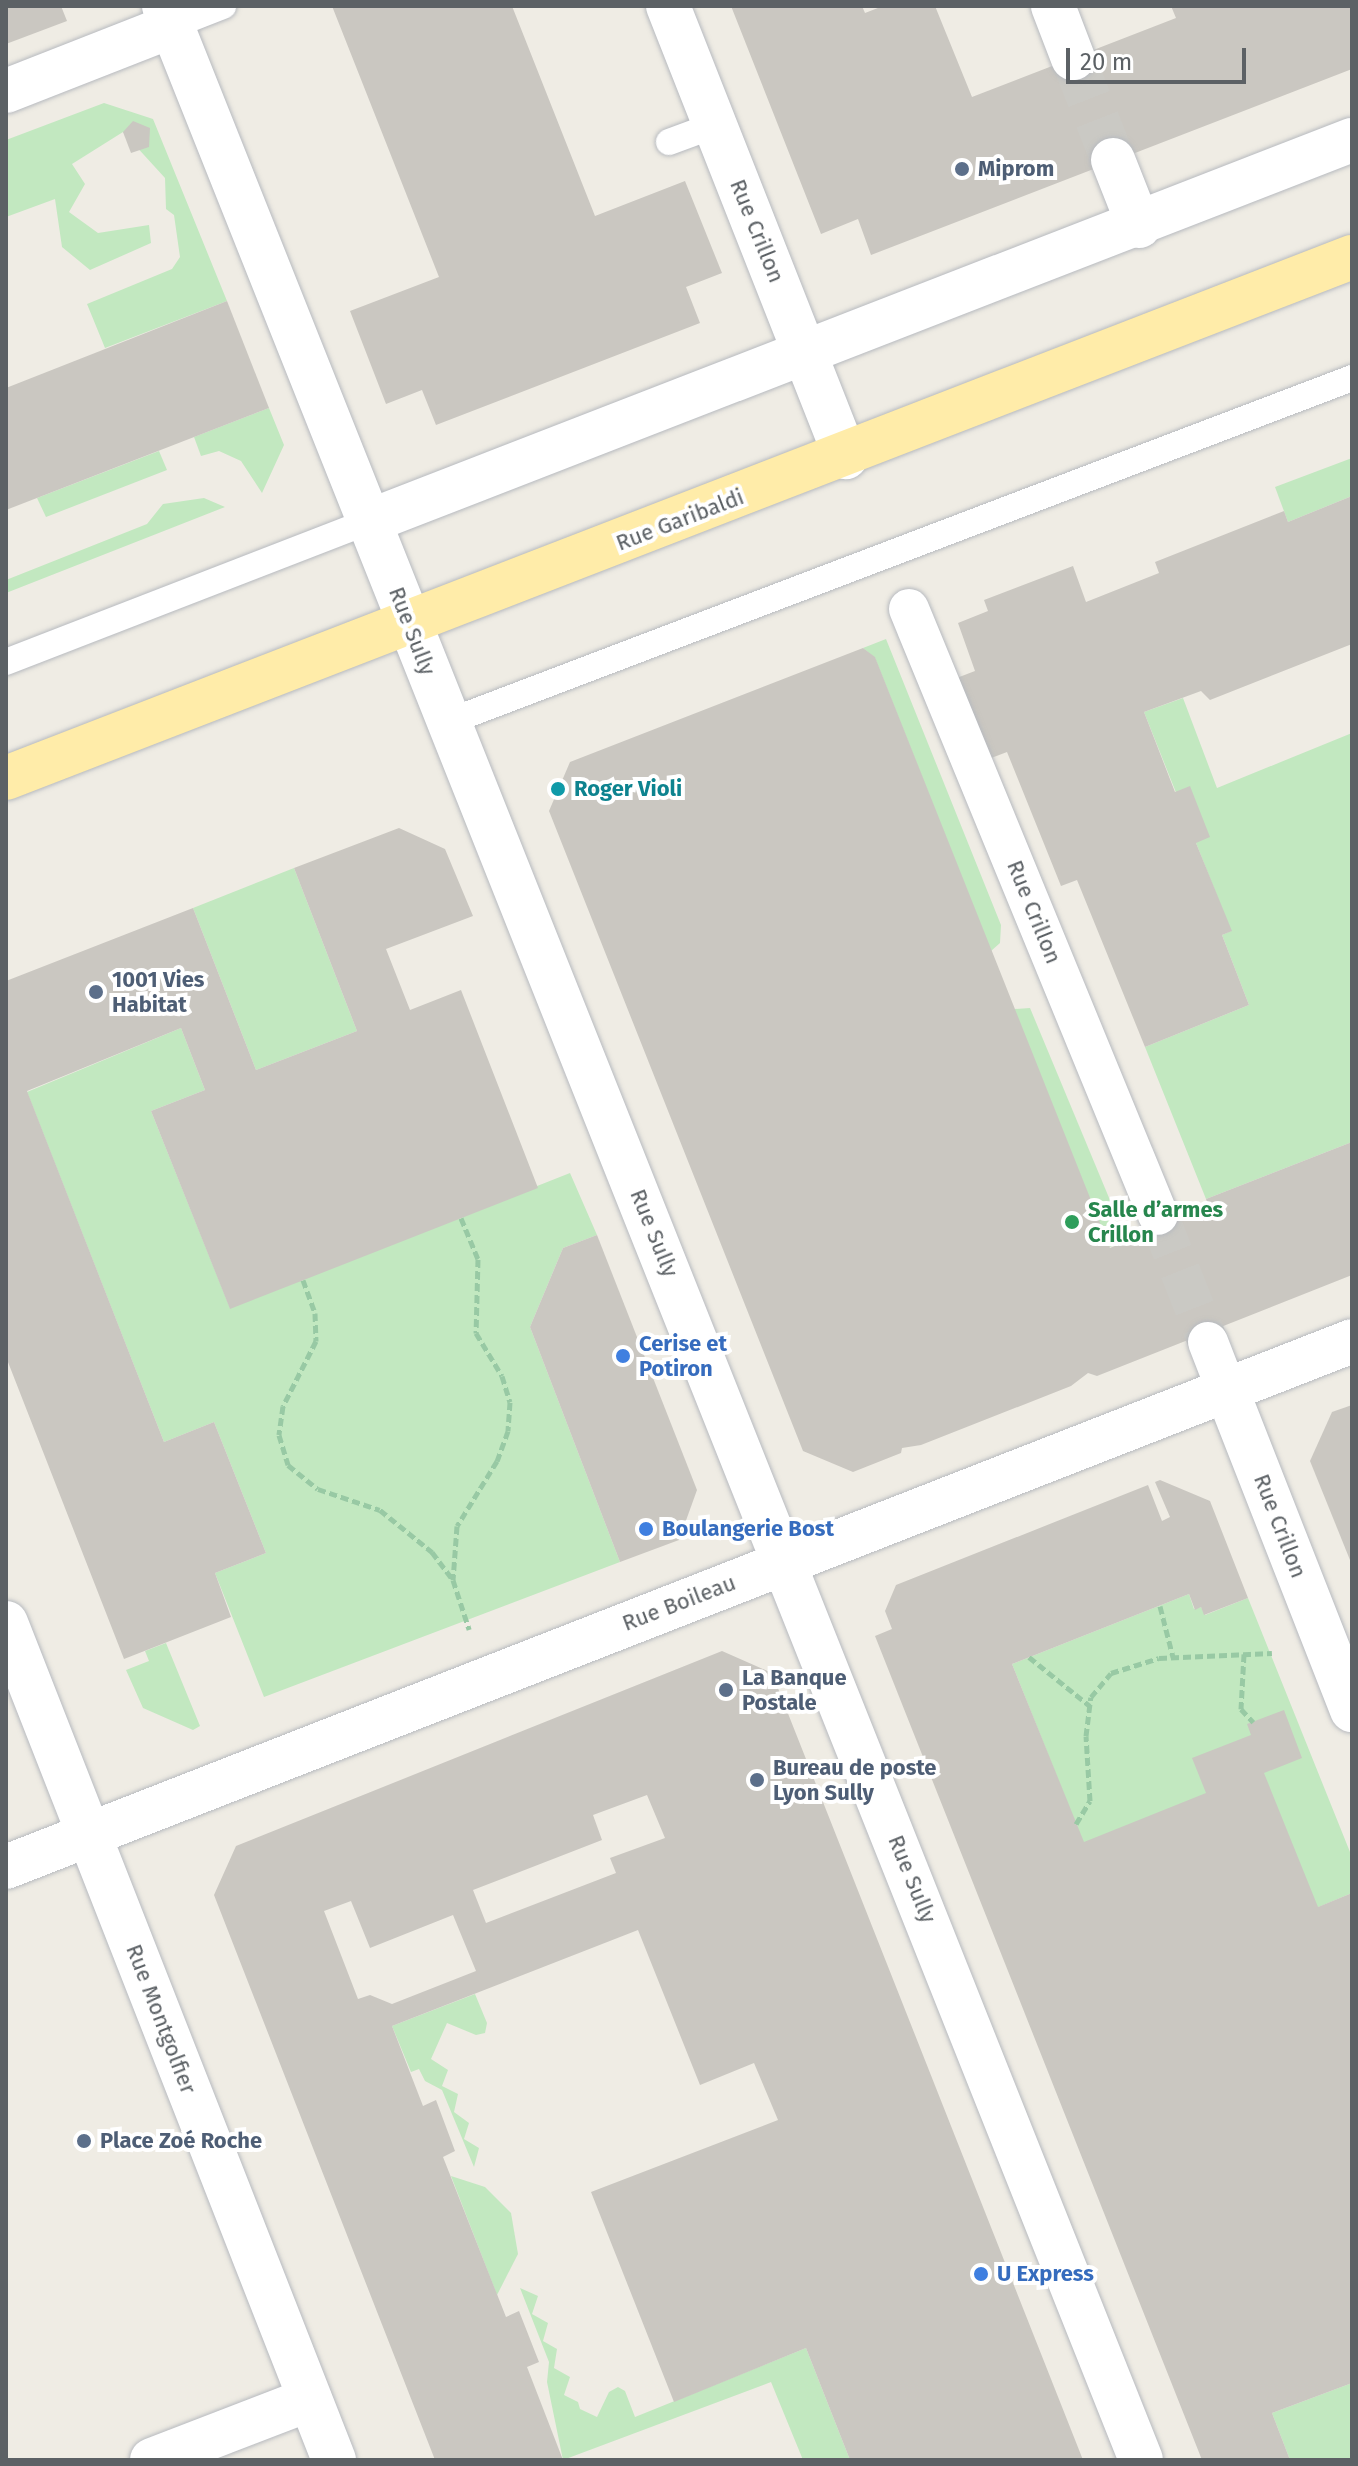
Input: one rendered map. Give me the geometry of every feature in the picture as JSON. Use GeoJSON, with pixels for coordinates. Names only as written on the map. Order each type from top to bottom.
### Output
{"type":"FeatureCollection","features":[{"type":"Feature","properties":{"kind":"main road","name":"Rue Garibaldi"},"geometry":{"type":"LineString","coordinates":[[6,778],[846,457],[1352,257]]}},
{"type":"Feature","properties":{"kind":"street","name":"Rue Crillon"},"geometry":{"type":"LineString","coordinates":[[668,6],[846,457]]}},
{"type":"Feature","properties":{"kind":"street"},"geometry":{"type":"LineString","coordinates":[[1053,6],[1073,58]]}},
{"type":"Feature","properties":{"kind":"street"},"geometry":{"type":"LineString","coordinates":[[6,91],[168,16]]}},
{"type":"Feature","properties":{"kind":"street","name":"Rue Sully"},"geometry":{"type":"LineString","coordinates":[[168,16],[448,722],[787,1562],[1141,2460]]}},
{"type":"Feature","properties":{"kind":"street"},"geometry":{"type":"LineString","coordinates":[[370,521],[1139,226],[1352,140]]}},
{"type":"Feature","properties":{"kind":"street"},"geometry":{"type":"LineString","coordinates":[[1113,160],[1139,226]]}},
{"type":"Feature","properties":{"kind":"street","name":"Rue Crillon"},"geometry":{"type":"LineString","coordinates":[[909,609],[1158,1215]]}},
{"type":"Feature","properties":{"kind":"street","name":"Rue Boileau"},"geometry":{"type":"LineString","coordinates":[[6,1867],[1352,1341]]}},
{"type":"Feature","properties":{"kind":"street","name":"Rue Crillon"},"geometry":{"type":"LineString","coordinates":[[1208,1342],[1352,1710]]}},
{"type":"Feature","properties":{"kind":"street","name":"Rue Montgolfier"},"geometry":{"type":"LineString","coordinates":[[6,1623],[334,2460]]}},
{"type":"Feature","properties":{"kind":"street"},"geometry":{"type":"LineString","coordinates":[[152,2460],[310,2399]]}},
{"type":"Feature","properties":{"kind":"lane"},"geometry":{"type":"LineString","coordinates":[[168,16],[223,6]]}},
{"type":"Feature","properties":{"kind":"lane"},"geometry":{"type":"LineString","coordinates":[[669,142],[715,125]]}},
{"type":"Feature","properties":{"kind":"lane"},"geometry":{"type":"LineString","coordinates":[[448,722],[1352,378]]}},
{"type":"Feature","properties":{"kind":"lane"},"geometry":{"type":"LineString","coordinates":[[6,662],[370,521]]}},
{"type":"Feature","properties":{"kind":"path"},"geometry":{"type":"LineString","coordinates":[[453,1580],[457,1526],[497,1461],[508,1431],[510,1402],[502,1376],[476,1333],[478,1259],[461,1218]]}},
{"type":"Feature","properties":{"kind":"path"},"geometry":{"type":"LineString","coordinates":[[303,1280],[315,1313],[316,1341],[283,1406],[279,1435],[288,1465],[318,1489],[380,1510],[432,1552],[453,1580],[487,1679]]}},
{"type":"Feature","properties":{"kind":"path"},"geometry":{"type":"LineString","coordinates":[[1160,1606],[1173,1657]]}},
{"type":"Feature","properties":{"kind":"path"},"geometry":{"type":"LineString","coordinates":[[1076,1824],[1090,1801],[1086,1736],[1091,1697],[1111,1673],[1173,1657],[1270,1654],[1322,1634]]}},
{"type":"Feature","properties":{"kind":"path"},"geometry":{"type":"LineString","coordinates":[[1244,1654],[1241,1709],[1253,1722]]}},
{"type":"Feature","properties":{"kind":"path"},"geometry":{"type":"LineString","coordinates":[[1029,1657],[1090,1707]]}},
{"type":"Feature","properties":{"kind":"green space"},"geometry":{"type":"Polygon","coordinates":[[[104,103],[153,119],[227,301],[105,348],[87,304],[172,269],[180,257],[174,215],[166,209],[165,178],[123,132],[72,164],[85,184],[69,212],[98,233],[149,225],[151,243],[90,270],[62,247],[55,199],[6,217],[6,140],[104,103]]]}},
{"type":"Feature","properties":{"kind":"green space"},"geometry":{"type":"Polygon","coordinates":[[[269,408],[284,445],[262,493],[241,461],[219,451],[201,456],[194,437],[269,408]]]}},
{"type":"Feature","properties":{"kind":"green space"},"geometry":{"type":"Polygon","coordinates":[[[159,451],[167,470],[46,517],[37,498],[159,451]]]}},
{"type":"Feature","properties":{"kind":"green space"},"geometry":{"type":"Polygon","coordinates":[[[1352,458],[1352,496],[1288,522],[1275,487],[1352,458]]]}},
{"type":"Feature","properties":{"kind":"green space"},"geometry":{"type":"Polygon","coordinates":[[[204,498],[225,507],[6,593],[6,580],[147,524],[163,504],[204,498]]]}},
{"type":"Feature","properties":{"kind":"green space"},"geometry":{"type":"Polygon","coordinates":[[[886,639],[1001,925],[1000,943],[991,951],[875,658],[863,648],[886,639]]]}},
{"type":"Feature","properties":{"kind":"green space"},"geometry":{"type":"Polygon","coordinates":[[[1183,698],[1217,788],[1352,733],[1352,1142],[1206,1199],[1145,1047],[1249,1005],[1222,935],[1231,931],[1144,712],[1183,698]]]}},
{"type":"Feature","properties":{"kind":"green space"},"geometry":{"type":"Polygon","coordinates":[[[294,868],[357,1031],[256,1070],[193,908],[294,868]]]}},
{"type":"Feature","properties":{"kind":"green space"},"geometry":{"type":"Polygon","coordinates":[[[1030,1008],[1127,1241],[1109,1247],[1014,1009],[1030,1008]]]}},
{"type":"Feature","properties":{"kind":"green space"},"geometry":{"type":"Polygon","coordinates":[[[181,1028],[205,1090],[151,1111],[230,1308],[570,1173],[597,1235],[563,1248],[530,1327],[620,1562],[264,1697],[215,1573],[266,1553],[214,1422],[164,1442],[27,1092],[181,1028]]]}},
{"type":"Feature","properties":{"kind":"green space"},"geometry":{"type":"Polygon","coordinates":[[[1189,1594],[1194,1609],[1201,1607],[1205,1615],[1248,1598],[1352,1857],[1352,1893],[1139,1982],[1012,1664],[1189,1594]]]}},
{"type":"Feature","properties":{"kind":"green space"},"geometry":{"type":"Polygon","coordinates":[[[166,1643],[200,1726],[193,1730],[143,1708],[126,1670],[149,1661],[145,1651],[166,1643]]]}},
{"type":"Feature","properties":{"kind":"green space"},"geometry":{"type":"Polygon","coordinates":[[[475,1994],[487,2023],[485,2033],[476,2035],[447,2023],[431,2059],[448,2070],[442,2086],[458,2094],[454,2112],[469,2123],[464,2139],[479,2148],[474,2167],[442,2090],[425,2081],[419,2069],[411,2072],[392,2026],[475,1994]]]}},
{"type":"Feature","properties":{"kind":"green space"},"geometry":{"type":"Polygon","coordinates":[[[451,2176],[485,2187],[511,2213],[518,2254],[497,2295],[451,2176]]]}},
{"type":"Feature","properties":{"kind":"green space"},"geometry":{"type":"Polygon","coordinates":[[[520,2288],[538,2296],[532,2314],[548,2323],[543,2341],[557,2349],[554,2368],[570,2377],[564,2395],[578,2402],[580,2409],[597,2417],[609,2392],[618,2387],[625,2391],[635,2417],[806,2348],[850,2460],[803,2460],[771,2382],[563,2460],[547,2382],[549,2362],[520,2288]]]}},
{"type":"Feature","properties":{"kind":"green space"},"geometry":{"type":"Polygon","coordinates":[[[1352,2383],[1352,2460],[1290,2460],[1272,2413],[1352,2383]]]}},
{"type":"Feature","properties":{"kind":"building"},"geometry":{"type":"Polygon","coordinates":[[[6,6],[61,6],[67,21],[6,44],[6,6]]]}},
{"type":"Feature","properties":{"kind":"building"},"geometry":{"type":"Polygon","coordinates":[[[332,6],[512,6],[595,216],[685,181],[722,273],[686,287],[700,323],[436,425],[422,390],[386,404],[350,311],[439,277],[332,6]]]}},
{"type":"Feature","properties":{"kind":"building"},"geometry":{"type":"Polygon","coordinates":[[[731,6],[862,6],[865,13],[883,6],[935,6],[972,97],[1176,18],[1171,6],[1352,6],[1352,69],[871,255],[858,219],[821,234],[731,6]]]}},
{"type":"Feature","properties":{"kind":"building"},"geometry":{"type":"Polygon","coordinates":[[[133,121],[150,128],[149,147],[131,153],[123,132],[133,121]]]}},
{"type":"Feature","properties":{"kind":"building"},"geometry":{"type":"Polygon","coordinates":[[[227,301],[269,408],[6,510],[6,388],[227,301]]]}},
{"type":"Feature","properties":{"kind":"building"},"geometry":{"type":"Polygon","coordinates":[[[1352,496],[1352,644],[1210,700],[1201,691],[1144,712],[1175,792],[1190,786],[1210,837],[1196,843],[1232,931],[1222,935],[1249,1005],[1145,1047],[1077,880],[1061,886],[1007,752],[986,760],[954,679],[975,671],[958,623],[988,611],[984,600],[1073,566],[1086,602],[1159,573],[1155,562],[1284,511],[1288,522],[1352,496]]]}},
{"type":"Feature","properties":{"kind":"building"},"geometry":{"type":"Polygon","coordinates":[[[863,648],[875,657],[1110,1248],[1209,1207],[1206,1199],[1352,1142],[1352,1275],[1097,1376],[1088,1373],[1071,1386],[921,1445],[902,1448],[901,1453],[853,1472],[803,1451],[549,811],[570,762],[863,648]]]}},
{"type":"Feature","properties":{"kind":"building"},"geometry":{"type":"Polygon","coordinates":[[[399,828],[445,849],[473,916],[386,949],[410,1010],[461,990],[538,1188],[230,1309],[151,1111],[205,1090],[181,1028],[27,1091],[164,1442],[214,1422],[266,1553],[215,1573],[231,1617],[124,1659],[6,1357],[6,981],[193,908],[256,1070],[357,1031],[294,868],[399,828]]]}},
{"type":"Feature","properties":{"kind":"building"},"geometry":{"type":"Polygon","coordinates":[[[597,1235],[697,1490],[679,1540],[620,1562],[530,1327],[563,1248],[597,1235]]]}},
{"type":"Feature","properties":{"kind":"building"},"geometry":{"type":"Polygon","coordinates":[[[1352,1405],[1352,1565],[1310,1461],[1332,1412],[1352,1405]]]}},
{"type":"Feature","properties":{"kind":"building"},"geometry":{"type":"Polygon","coordinates":[[[1160,1480],[1210,1501],[1248,1598],[1204,1615],[1201,1607],[1195,1610],[1189,1594],[1012,1664],[1084,1842],[1206,1793],[1192,1758],[1251,1735],[1247,1724],[1284,1710],[1302,1758],[1264,1773],[1318,1907],[1352,1893],[1352,2383],[1272,2413],[1290,2460],[1202,2460],[875,1636],[892,1629],[885,1611],[896,1585],[1148,1485],[1162,1521],[1170,1517],[1155,1482],[1160,1480]]]}},
{"type":"Feature","properties":{"kind":"building"},"geometry":{"type":"Polygon","coordinates":[[[722,1651],[772,1673],[1083,2460],[850,2460],[806,2348],[674,2402],[591,2192],[778,2120],[754,2063],[700,2085],[638,1930],[392,2026],[423,2106],[436,2100],[455,2151],[443,2157],[506,2317],[519,2311],[539,2362],[527,2367],[563,2460],[435,2460],[214,1895],[236,1846],[722,1651]],[[647,1795],[593,1815],[602,1840],[473,1890],[486,1923],[616,1873],[610,1858],[665,1838],[647,1795]],[[351,1901],[324,1911],[358,1999],[370,1995],[392,2004],[476,1971],[453,1915],[370,1948],[351,1901]]]}},
{"type":"Feature","properties":{"kind":"tunnel"},"geometry":{"type":"LineString","coordinates":[[1073,58],[1113,160]]}},
{"type":"Feature","properties":{"kind":"tunnel"},"geometry":{"type":"LineString","coordinates":[[1158,1215],[1208,1342]]}},
{"type":"Feature","properties":{"kind":"place","name":"Miprom"},"geometry":{"type":"Point","coordinates":[962,169]}},
{"type":"Feature","properties":{"kind":"place","name":"Roger Violi"},"geometry":{"type":"Point","coordinates":[558,789]}},
{"type":"Feature","properties":{"kind":"place","name":"1001 Vies Habitat"},"geometry":{"type":"Point","coordinates":[96,992]}},
{"type":"Feature","properties":{"kind":"place","name":"Salle d’armes Crillon"},"geometry":{"type":"Point","coordinates":[1072,1222]}},
{"type":"Feature","properties":{"kind":"place","name":"Cerise et Potiron"},"geometry":{"type":"Point","coordinates":[623,1356]}},
{"type":"Feature","properties":{"kind":"place","name":"Boulangerie Bost"},"geometry":{"type":"Point","coordinates":[646,1529]}},
{"type":"Feature","properties":{"kind":"place","name":"La Banque Postale"},"geometry":{"type":"Point","coordinates":[726,1690]}},
{"type":"Feature","properties":{"kind":"place","name":"Bureau de poste Lyon Sully"},"geometry":{"type":"Point","coordinates":[757,1780]}},
{"type":"Feature","properties":{"kind":"place","name":"Place Zoé Roche"},"geometry":{"type":"Point","coordinates":[84,2141]}},
{"type":"Feature","properties":{"kind":"place","name":"U Express"},"geometry":{"type":"Point","coordinates":[981,2274]}}]}
